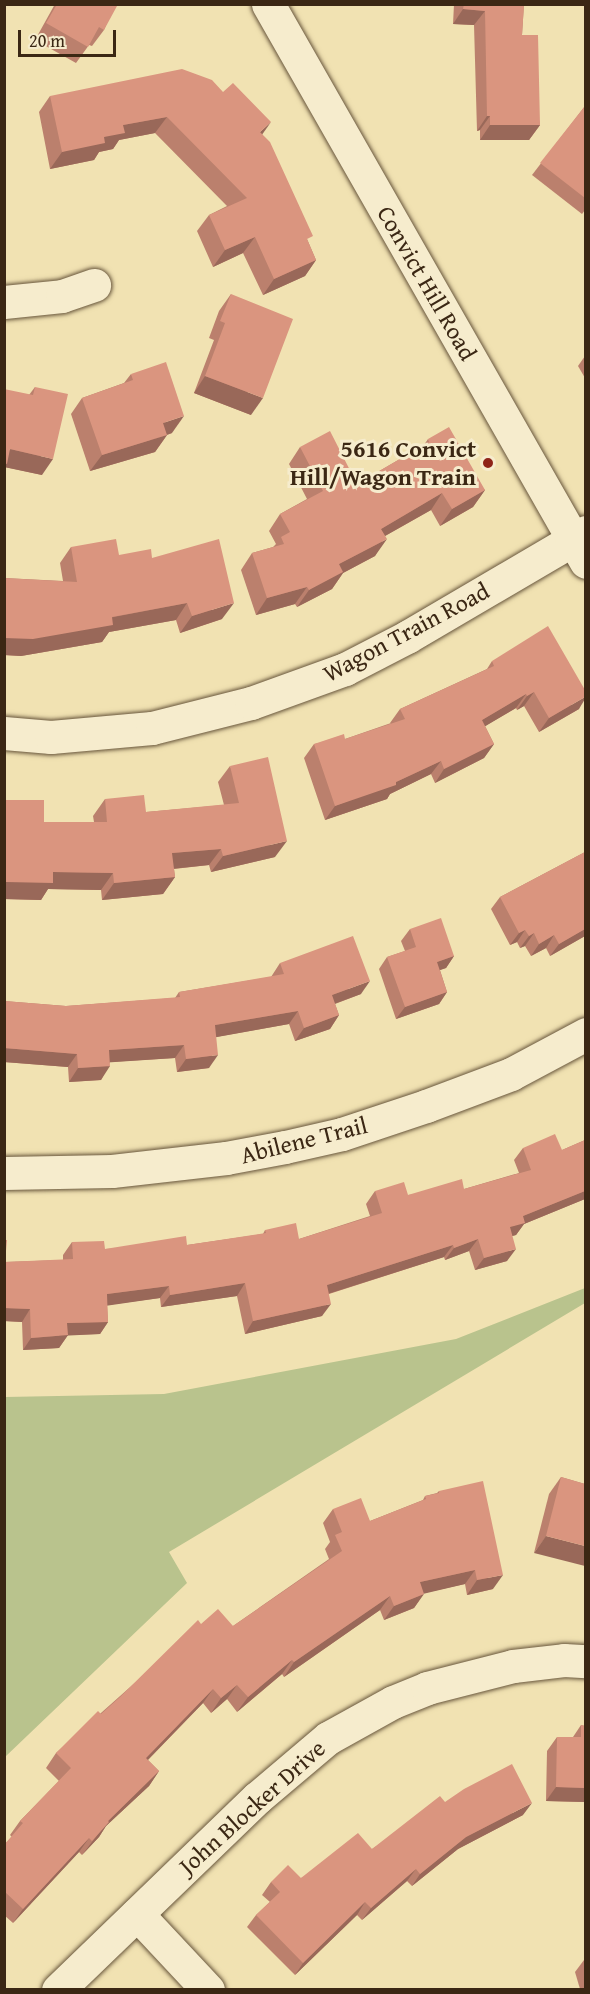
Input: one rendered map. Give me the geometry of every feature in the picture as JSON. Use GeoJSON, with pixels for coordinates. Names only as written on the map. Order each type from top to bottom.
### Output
{"type":"FeatureCollection","features":[{"type":"Feature","properties":{"kind":"street","name":"Convict Hill Road"},"geometry":{"type":"LineString","coordinates":[[268,4],[581,544]]}},
{"type":"Feature","properties":{"kind":"street"},"geometry":{"type":"LineString","coordinates":[[4,302],[62,296],[94,285]]}},
{"type":"Feature","properties":{"kind":"street","name":"Wagon Train Road"},"geometry":{"type":"LineString","coordinates":[[4,733],[51,737],[152,728],[250,703],[345,669],[581,544]]}},
{"type":"Feature","properties":{"kind":"street","name":"Abilene Trail"},"geometry":{"type":"LineString","coordinates":[[4,1173],[112,1171],[226,1158],[285,1148],[342,1134],[512,1074],[585,1034]]}},
{"type":"Feature","properties":{"kind":"street","name":"John Blocker Drive"},"geometry":{"type":"LineString","coordinates":[[58,1989],[299,1760],[353,1723],[427,1688],[513,1666],[564,1660],[585,1661]]}},
{"type":"Feature","properties":{"kind":"street"},"geometry":{"type":"LineString","coordinates":[[136,1914],[208,1989]]}},
{"type":"Feature","properties":{"kind":"green space"},"geometry":{"type":"Polygon","coordinates":[[[585,1288],[585,1303],[169,1552],[187,1583],[5,1757],[5,1397],[164,1394],[456,1339],[585,1288]]]}},
{"type":"Feature","properties":{"kind":"building"},"geometry":{"type":"Polygon","coordinates":[[[57,4],[115,4],[117,6],[104,30],[99,27],[88,47],[46,23],[57,4]]]}},
{"type":"Feature","properties":{"kind":"building"},"geometry":{"type":"Polygon","coordinates":[[[464,4],[524,4],[522,35],[538,35],[540,125],[490,125],[490,116],[487,116],[485,11],[463,9],[464,4]]]}},
{"type":"Feature","properties":{"kind":"building"},"geometry":{"type":"Polygon","coordinates":[[[182,69],[212,80],[223,92],[233,83],[271,122],[260,132],[270,142],[313,236],[307,239],[316,260],[274,279],[255,237],[225,250],[209,215],[247,198],[167,117],[123,125],[125,133],[104,137],[105,143],[62,152],[50,96],[182,69]]]}},
{"type":"Feature","properties":{"kind":"building"},"geometry":{"type":"Polygon","coordinates":[[[585,106],[585,198],[540,163],[585,106]]]}},
{"type":"Feature","properties":{"kind":"building"},"geometry":{"type":"Polygon","coordinates":[[[4,128],[6,128],[4,154],[4,128]]]}},
{"type":"Feature","properties":{"kind":"building"},"geometry":{"type":"Polygon","coordinates":[[[231,294],[293,319],[263,398],[205,376],[225,323],[220,321],[231,294]]]}},
{"type":"Feature","properties":{"kind":"building"},"geometry":{"type":"Polygon","coordinates":[[[166,362],[184,416],[163,423],[167,435],[102,455],[82,398],[133,380],[131,374],[166,362]]]}},
{"type":"Feature","properties":{"kind":"building"},"geometry":{"type":"Polygon","coordinates":[[[35,387],[68,394],[53,459],[10,449],[7,464],[4,463],[4,389],[33,395],[35,387]]]}},
{"type":"Feature","properties":{"kind":"building"},"geometry":{"type":"Polygon","coordinates":[[[449,427],[485,490],[452,509],[442,493],[381,529],[387,539],[339,564],[343,572],[309,590],[307,587],[267,598],[252,553],[284,544],[281,537],[290,532],[280,514],[323,491],[300,447],[330,431],[357,484],[429,442],[428,439],[449,427]]]}},
{"type":"Feature","properties":{"kind":"building"},"geometry":{"type":"Polygon","coordinates":[[[116,539],[119,555],[151,549],[152,558],[219,539],[234,603],[192,616],[187,603],[112,617],[113,625],[33,639],[4,638],[4,578],[77,582],[71,547],[116,539]]]}},
{"type":"Feature","properties":{"kind":"building"},"geometry":{"type":"Polygon","coordinates":[[[548,626],[585,690],[585,697],[549,718],[534,692],[527,696],[526,694],[482,720],[494,744],[444,769],[441,761],[396,782],[396,785],[335,806],[314,744],[344,734],[345,739],[405,719],[400,709],[494,666],[492,661],[548,626]]]}},
{"type":"Feature","properties":{"kind":"building"},"geometry":{"type":"Polygon","coordinates":[[[268,757],[287,841],[223,856],[221,849],[172,853],[175,877],[114,883],[113,873],[53,872],[53,883],[6,882],[4,800],[44,800],[44,822],[107,822],[105,799],[144,795],[146,812],[239,803],[230,766],[268,757]]]}},
{"type":"Feature","properties":{"kind":"building"},"geometry":{"type":"Polygon","coordinates":[[[585,852],[585,929],[559,944],[554,935],[539,944],[534,933],[529,936],[525,930],[519,933],[500,897],[585,852]]]}},
{"type":"Feature","properties":{"kind":"building"},"geometry":{"type":"Polygon","coordinates":[[[441,918],[454,956],[437,962],[447,992],[405,1007],[387,957],[416,947],[410,929],[441,918]]]}},
{"type":"Feature","properties":{"kind":"building"},"geometry":{"type":"Polygon","coordinates":[[[353,936],[370,981],[332,995],[339,1015],[304,1028],[298,1011],[215,1025],[218,1055],[186,1059],[184,1045],[109,1050],[110,1066],[78,1068],[77,1054],[4,1048],[4,1001],[66,1006],[180,997],[179,992],[284,974],[280,963],[353,936]]]}},
{"type":"Feature","properties":{"kind":"building"},"geometry":{"type":"Polygon","coordinates":[[[555,1134],[562,1150],[585,1140],[585,1191],[523,1216],[525,1223],[510,1227],[516,1249],[484,1258],[478,1239],[454,1248],[453,1245],[327,1285],[331,1304],[253,1321],[245,1283],[170,1295],[169,1286],[107,1294],[108,1322],[67,1323],[68,1335],[31,1338],[30,1309],[4,1308],[4,1240],[7,1240],[5,1262],[73,1259],[72,1242],[104,1241],[105,1249],[186,1236],[187,1245],[266,1233],[265,1230],[296,1223],[299,1239],[382,1213],[375,1191],[404,1182],[408,1195],[462,1179],[464,1189],[531,1170],[523,1148],[555,1134]]]}},
{"type":"Feature","properties":{"kind":"building"},"geometry":{"type":"Polygon","coordinates":[[[561,1477],[585,1484],[585,1546],[546,1536],[561,1477]]]}},
{"type":"Feature","properties":{"kind":"building"},"geometry":{"type":"Polygon","coordinates":[[[483,1481],[503,1575],[477,1580],[475,1570],[420,1582],[424,1594],[394,1606],[390,1596],[294,1662],[292,1660],[248,1697],[237,1685],[221,1698],[213,1689],[146,1758],[159,1771],[108,1821],[92,1841],[89,1838],[23,1909],[4,1891],[4,1845],[23,1823],[20,1821],[71,1768],[56,1753],[98,1711],[101,1714],[120,1697],[198,1620],[201,1624],[218,1609],[233,1626],[342,1551],[335,1535],[342,1532],[333,1509],[361,1498],[370,1521],[426,1499],[425,1496],[439,1493],[439,1491],[483,1481]]]}},
{"type":"Feature","properties":{"kind":"building"},"geometry":{"type":"Polygon","coordinates":[[[581,1725],[585,1726],[585,1788],[556,1787],[557,1737],[581,1737],[581,1725]]]}},
{"type":"Feature","properties":{"kind":"building"},"geometry":{"type":"Polygon","coordinates":[[[512,1764],[532,1803],[466,1837],[420,1874],[416,1869],[371,1908],[365,1902],[303,1963],[256,1915],[280,1892],[271,1882],[288,1865],[301,1878],[358,1833],[372,1849],[440,1796],[445,1802],[464,1789],[512,1764]]]}},
{"type":"Feature","properties":{"kind":"place","name":"5616 Convict Hill/Wagon Train"},"geometry":{"type":"Point","coordinates":[488,463]}}]}
